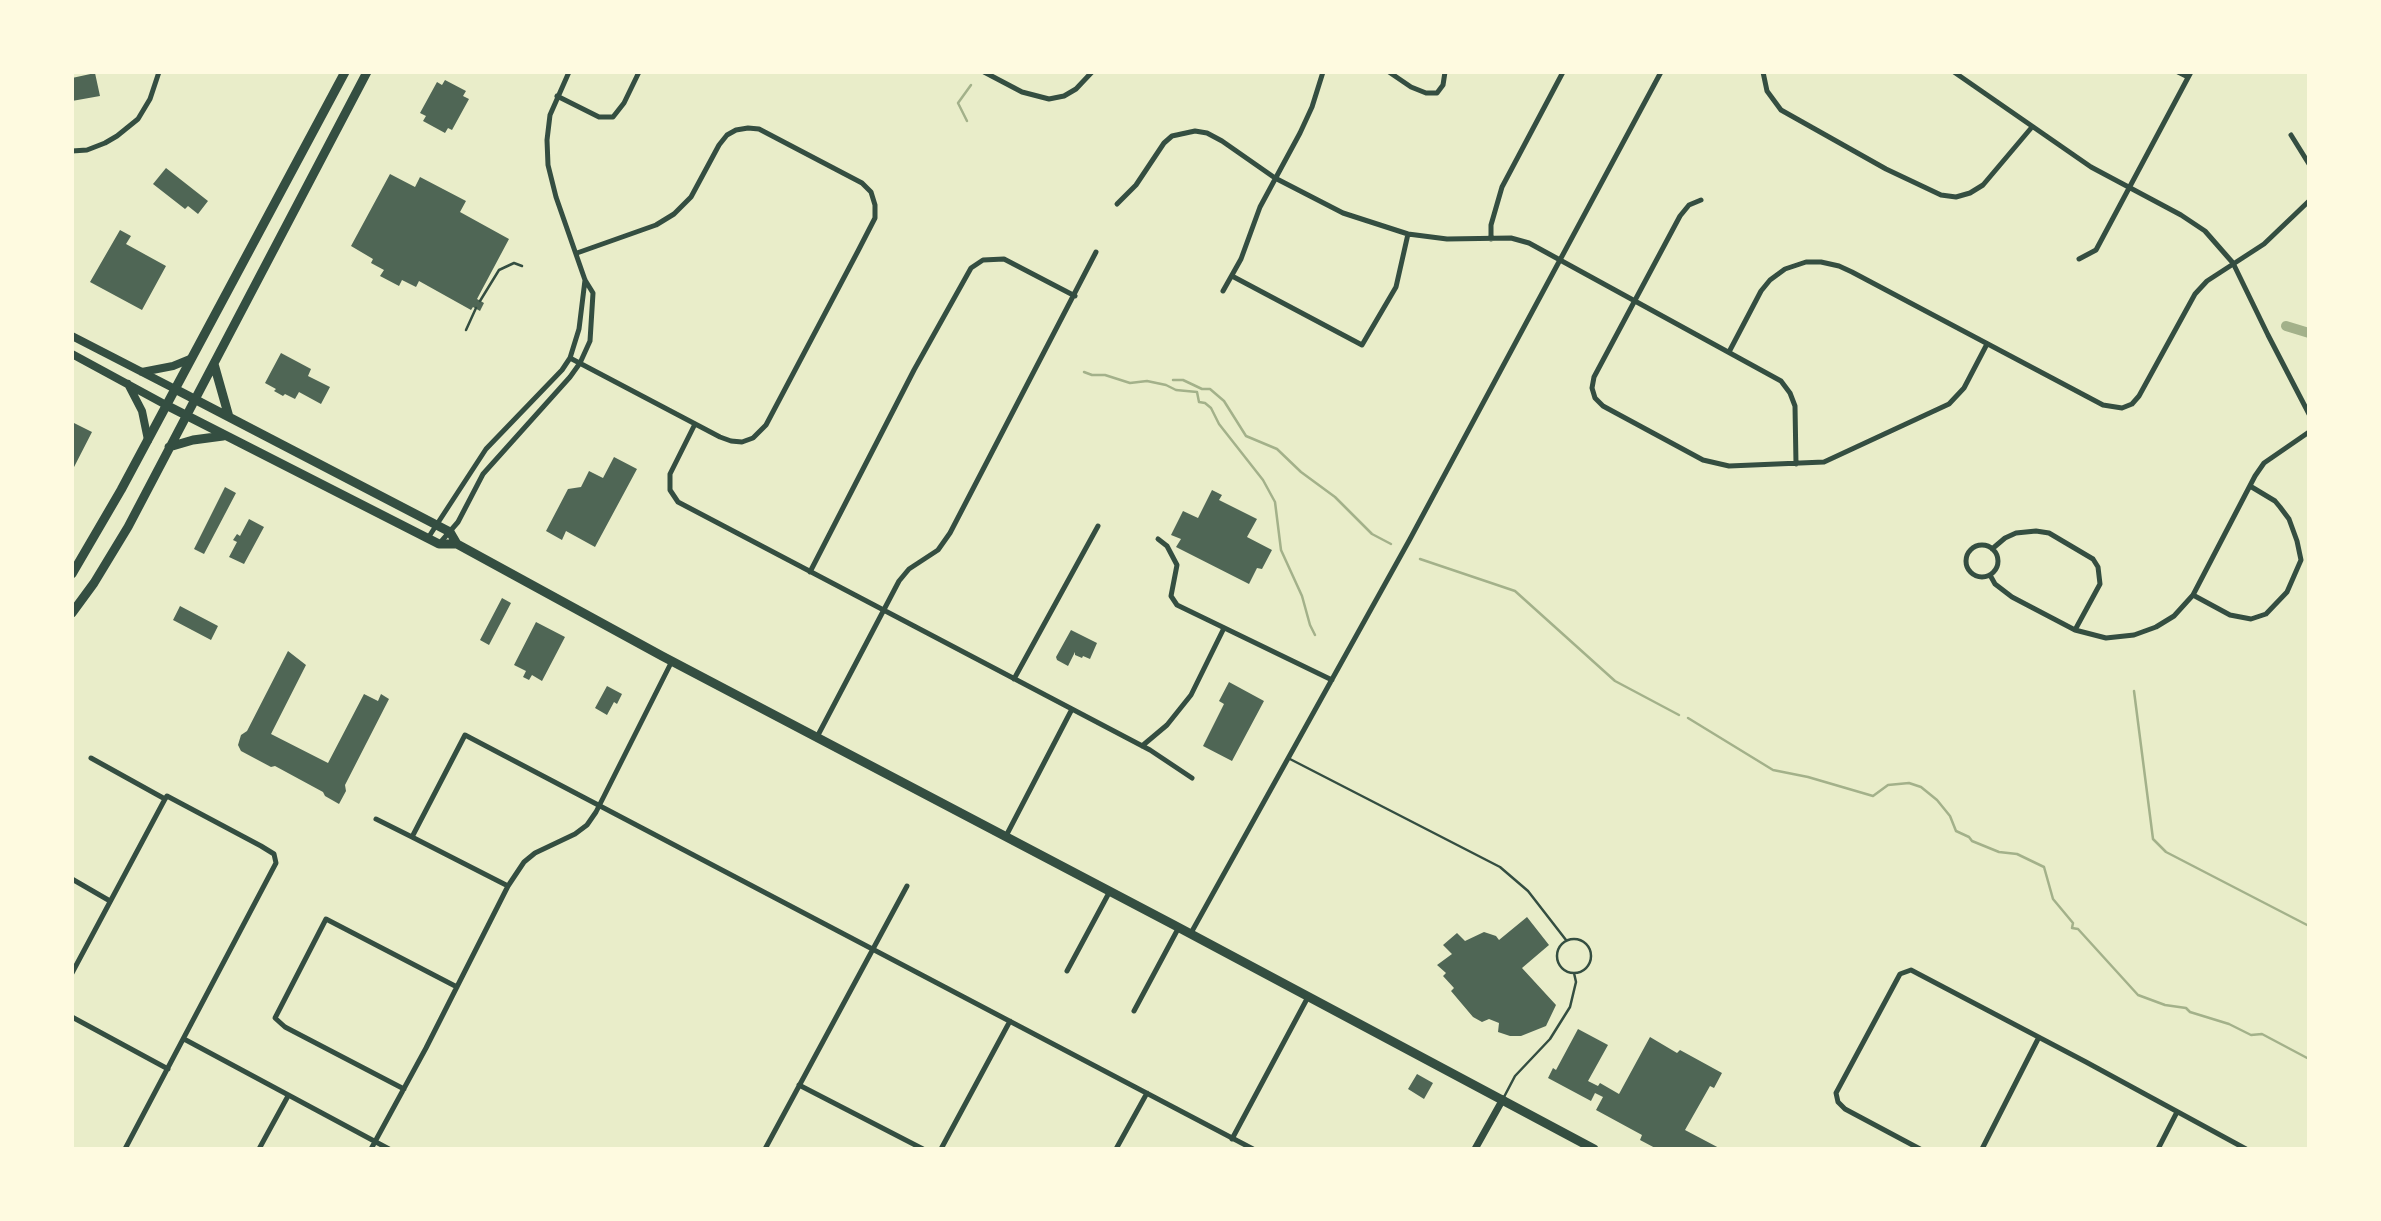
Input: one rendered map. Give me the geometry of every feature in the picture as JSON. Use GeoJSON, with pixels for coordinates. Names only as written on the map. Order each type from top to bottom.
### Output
{"type":"FeatureCollection","features":[{"type":"Feature","properties":{"kind":"main road"},"geometry":{"type":"LineString","coordinates":[[72,574],[121,490],[345,72]]}},
{"type":"Feature","properties":{"kind":"main road"},"geometry":{"type":"LineString","coordinates":[[72,613],[116,546],[367,72]]}},
{"type":"Feature","properties":{"kind":"main road"},"geometry":{"type":"LineString","coordinates":[[72,336],[450,532],[457,544]]}},
{"type":"Feature","properties":{"kind":"main road"},"geometry":{"type":"LineString","coordinates":[[72,354],[224,436],[439,544],[457,544],[672,661],[1191,933],[1594,1149]]}},
{"type":"Feature","properties":{"kind":"main road"},"geometry":{"type":"LineString","coordinates":[[142,372],[173,366],[190,359]]}},
{"type":"Feature","properties":{"kind":"main road"},"geometry":{"type":"LineString","coordinates":[[214,363],[229,417]]}},
{"type":"Feature","properties":{"kind":"main road"},"geometry":{"type":"LineString","coordinates":[[128,384],[142,411],[148,440]]}},
{"type":"Feature","properties":{"kind":"main road"},"geometry":{"type":"LineString","coordinates":[[169,447],[193,440],[224,436]]}},
{"type":"Feature","properties":{"kind":"street"},"geometry":{"type":"LineString","coordinates":[[72,150],[88,150],[105,143],[138,119],[150,99],[159,72]]}},
{"type":"Feature","properties":{"kind":"street"},"geometry":{"type":"LineString","coordinates":[[439,544],[458,522],[483,474],[550,402],[580,363],[590,341],[593,293],[585,280],[556,197],[548,165],[550,115],[569,72]]}},
{"type":"Feature","properties":{"kind":"street"},"geometry":{"type":"LineString","coordinates":[[557,96],[599,117],[613,117],[624,103],[639,72]]}},
{"type":"Feature","properties":{"kind":"street"},"geometry":{"type":"LineString","coordinates":[[984,72],[1022,92],[1049,99],[1064,96],[1076,89],[1092,72]]}},
{"type":"Feature","properties":{"kind":"street"},"geometry":{"type":"LineString","coordinates":[[1223,291],[1241,259],[1260,207],[1312,107],[1322,72]]}},
{"type":"Feature","properties":{"kind":"street"},"geometry":{"type":"LineString","coordinates":[[1389,72],[1411,87],[1426,93],[1437,93],[1443,85],[1445,72]]}},
{"type":"Feature","properties":{"kind":"street"},"geometry":{"type":"LineString","coordinates":[[1490,239],[1491,225],[1502,187],[1563,72]]}},
{"type":"Feature","properties":{"kind":"street"},"geometry":{"type":"LineString","coordinates":[[1191,933],[1332,680],[1661,72]]}},
{"type":"Feature","properties":{"kind":"street"},"geometry":{"type":"LineString","coordinates":[[1763,72],[1767,91],[1781,110],[1886,169],[1941,195],[1963,195],[1983,185],[2032,127]]}},
{"type":"Feature","properties":{"kind":"street"},"geometry":{"type":"LineString","coordinates":[[1954,72],[2091,167],[2181,215],[2205,231],[2233,263],[2309,414]]}},
{"type":"Feature","properties":{"kind":"street"},"geometry":{"type":"LineString","coordinates":[[2079,259],[2096,250],[2190,74],[2178,72]]}},
{"type":"Feature","properties":{"kind":"street"},"geometry":{"type":"LineString","coordinates":[[570,358],[731,441],[742,442],[753,438],[766,425],[875,218],[875,205],[871,192],[862,184],[759,129],[736,130],[727,135],[719,145],[691,197],[674,214],[656,225],[577,253]]}},
{"type":"Feature","properties":{"kind":"street"},"geometry":{"type":"LineString","coordinates":[[1117,204],[1136,185],[1164,143],[1172,136],[1195,131],[1207,133],[1223,141],[1275,178],[1343,213],[1408,234],[1447,239],[1511,239],[1529,243],[1781,381],[1795,406],[1796,464]]}},
{"type":"Feature","properties":{"kind":"street"},"geometry":{"type":"LineString","coordinates":[[2291,135],[2309,164]]}},
{"type":"Feature","properties":{"kind":"street"},"geometry":{"type":"LineString","coordinates":[[1700,200],[1689,205],[1680,216],[1594,377],[1592,387],[1595,398],[1603,406],[1703,460],[1718,465],[1824,463],[1949,404],[1964,388],[1987,344]]}},
{"type":"Feature","properties":{"kind":"street"},"geometry":{"type":"LineString","coordinates":[[1729,352],[1761,291],[1770,280],[1785,270],[1806,262],[1821,262],[1839,266],[2103,405],[2122,408],[2132,404],[2139,396],[2195,294],[2213,275],[2264,244],[2309,201]]}},
{"type":"Feature","properties":{"kind":"street"},"geometry":{"type":"LineString","coordinates":[[1232,276],[1363,345],[1396,287],[1408,234]]}},
{"type":"Feature","properties":{"kind":"street"},"geometry":{"type":"LineString","coordinates":[[817,737],[899,581],[909,569],[938,550],[950,533],[1096,252]]}},
{"type":"Feature","properties":{"kind":"street"},"geometry":{"type":"LineString","coordinates":[[810,572],[914,370],[971,268],[983,260],[1004,259],[1075,296]]}},
{"type":"Feature","properties":{"kind":"street"},"geometry":{"type":"LineString","coordinates":[[428,538],[486,449],[562,370],[570,358],[579,329],[585,280]]}},
{"type":"Feature","properties":{"kind":"street"},"geometry":{"type":"LineString","coordinates":[[695,424],[670,474],[670,490],[678,502],[1142,746],[1192,778]]}},
{"type":"Feature","properties":{"kind":"street"},"geometry":{"type":"LineString","coordinates":[[1990,575],[1995,584],[2012,597],[2075,631],[2106,638],[2134,635],[2156,627],[2174,616],[2193,595],[2264,463],[2309,432]]}},
{"type":"Feature","properties":{"kind":"street"},"geometry":{"type":"LineString","coordinates":[[2193,595],[2230,615],[2251,619],[2266,614],[2287,592],[2301,560],[2297,541],[2289,519],[2275,501],[2250,486]]}},
{"type":"Feature","properties":{"kind":"street"},"geometry":{"type":"LineString","coordinates":[[1014,679],[1098,526]]}},
{"type":"Feature","properties":{"kind":"street"},"geometry":{"type":"LineString","coordinates":[[1992,549],[2016,533],[2036,531],[2049,533],[2093,559],[2098,567],[2100,584],[2075,631]]}},
{"type":"Feature","properties":{"kind":"street"},"geometry":{"type":"LineString","coordinates":[[1158,539],[1167,546],[1177,565],[1171,596],[1177,605],[1332,680]]}},
{"type":"Feature","properties":{"kind":"street"},"geometry":{"type":"LineString","coordinates":[[1978,546],[1992,549],[1997,555],[1996,570],[1983,577],[1975,576],[1967,565],[1967,556],[1978,546]]}},
{"type":"Feature","properties":{"kind":"street"},"geometry":{"type":"LineString","coordinates":[[1142,746],[1167,725],[1191,695],[1224,628]]}},
{"type":"Feature","properties":{"kind":"street"},"geometry":{"type":"LineString","coordinates":[[371,1149],[508,886],[524,862],[535,853],[575,834],[587,825],[672,661]]}},
{"type":"Feature","properties":{"kind":"street"},"geometry":{"type":"LineString","coordinates":[[1006,836],[1072,709]]}},
{"type":"Feature","properties":{"kind":"street"},"geometry":{"type":"LineString","coordinates":[[412,837],[464,735],[1253,1149]]}},
{"type":"Feature","properties":{"kind":"street"},"geometry":{"type":"LineString","coordinates":[[90,758],[165,799]]}},
{"type":"Feature","properties":{"kind":"street"},"geometry":{"type":"LineString","coordinates":[[72,973],[167,796],[274,854],[276,863],[125,1149]]}},
{"type":"Feature","properties":{"kind":"street"},"geometry":{"type":"LineString","coordinates":[[376,819],[508,886]]}},
{"type":"Feature","properties":{"kind":"street"},"geometry":{"type":"LineString","coordinates":[[72,879],[110,901]]}},
{"type":"Feature","properties":{"kind":"street"},"geometry":{"type":"LineString","coordinates":[[765,1149],[907,886]]}},
{"type":"Feature","properties":{"kind":"street"},"geometry":{"type":"LineString","coordinates":[[1067,971],[1110,891]]}},
{"type":"Feature","properties":{"kind":"street"},"geometry":{"type":"LineString","coordinates":[[404,1089],[285,1027],[275,1018],[326,919],[457,987]]}},
{"type":"Feature","properties":{"kind":"street"},"geometry":{"type":"LineString","coordinates":[[1135,1011],[1179,927]]}},
{"type":"Feature","properties":{"kind":"street"},"geometry":{"type":"LineString","coordinates":[[1920,1149],[1845,1109],[1838,1102],[1836,1093],[1896,981],[1905,971],[1917,972],[2246,1149]]}},
{"type":"Feature","properties":{"kind":"street"},"geometry":{"type":"LineString","coordinates":[[1233,1139],[1308,997]]}},
{"type":"Feature","properties":{"kind":"street"},"geometry":{"type":"LineString","coordinates":[[72,1017],[168,1069]]}},
{"type":"Feature","properties":{"kind":"street"},"geometry":{"type":"LineString","coordinates":[[941,1149],[1010,1021]]}},
{"type":"Feature","properties":{"kind":"street"},"geometry":{"type":"LineString","coordinates":[[184,1039],[389,1149]]}},
{"type":"Feature","properties":{"kind":"street"},"geometry":{"type":"LineString","coordinates":[[1982,1149],[2038,1039]]}},
{"type":"Feature","properties":{"kind":"street"},"geometry":{"type":"LineString","coordinates":[[799,1085],[923,1149]]}},
{"type":"Feature","properties":{"kind":"street"},"geometry":{"type":"LineString","coordinates":[[1116,1149],[1146,1093]]}},
{"type":"Feature","properties":{"kind":"street"},"geometry":{"type":"LineString","coordinates":[[259,1149],[288,1096]]}},
{"type":"Feature","properties":{"kind":"street"},"geometry":{"type":"LineString","coordinates":[[1475,1149],[1503,1099]]}},
{"type":"Feature","properties":{"kind":"street"},"geometry":{"type":"LineString","coordinates":[[2158,1149],[2177,1112]]}},
{"type":"Feature","properties":{"kind":"lane"},"geometry":{"type":"LineString","coordinates":[[480,301],[499,270],[514,263],[522,266]]}},
{"type":"Feature","properties":{"kind":"lane"},"geometry":{"type":"LineString","coordinates":[[466,330],[476,309]]}},
{"type":"Feature","properties":{"kind":"lane"},"geometry":{"type":"LineString","coordinates":[[1287,758],[1511,875],[1528,891],[1566,940]]}},
{"type":"Feature","properties":{"kind":"lane"},"geometry":{"type":"LineString","coordinates":[[1566,940],[1581,940],[1591,952],[1587,967],[1574,973],[1566,971],[1557,960],[1560,945],[1566,940]]}},
{"type":"Feature","properties":{"kind":"lane"},"geometry":{"type":"LineString","coordinates":[[1503,1099],[1516,1076],[1550,1039],[1570,1007],[1576,982],[1574,973]]}},
{"type":"Feature","properties":{"kind":"building"},"geometry":{"type":"Polygon","coordinates":[[[95,73],[100,96],[72,101],[72,78],[95,73]]]}},
{"type":"Feature","properties":{"kind":"building"},"geometry":{"type":"Polygon","coordinates":[[[445,80],[466,91],[463,96],[469,99],[452,130],[448,128],[445,133],[423,121],[426,116],[420,113],[437,82],[442,85],[445,80]]]}},
{"type":"Feature","properties":{"kind":"building"},"geometry":{"type":"Polygon","coordinates":[[[166,168],[208,201],[198,214],[188,206],[185,209],[153,184],[166,168]]]}},
{"type":"Feature","properties":{"kind":"building"},"geometry":{"type":"Polygon","coordinates":[[[390,174],[415,187],[420,177],[466,201],[460,212],[509,239],[477,299],[484,303],[480,311],[473,307],[471,310],[419,281],[416,287],[402,280],[399,286],[380,276],[384,270],[371,263],[373,259],[351,246],[390,174]]]}},
{"type":"Feature","properties":{"kind":"building"},"geometry":{"type":"Polygon","coordinates":[[[120,230],[131,236],[126,244],[166,266],[142,310],[90,282],[120,230]]]}},
{"type":"Feature","properties":{"kind":"building"},"geometry":{"type":"Polygon","coordinates":[[[281,353],[311,369],[308,376],[330,387],[321,404],[299,392],[295,399],[285,394],[283,396],[265,383],[281,353]]]}},
{"type":"Feature","properties":{"kind":"building"},"geometry":{"type":"Polygon","coordinates":[[[72,422],[92,432],[72,471],[72,422]]]}},
{"type":"Feature","properties":{"kind":"building"},"geometry":{"type":"Polygon","coordinates":[[[614,457],[637,469],[595,547],[566,531],[562,540],[546,531],[568,489],[581,487],[589,471],[603,478],[614,457]]]}},
{"type":"Feature","properties":{"kind":"building"},"geometry":{"type":"Polygon","coordinates":[[[225,487],[236,493],[204,554],[194,549],[225,487]]]}},
{"type":"Feature","properties":{"kind":"building"},"geometry":{"type":"Polygon","coordinates":[[[1212,490],[1222,495],[1219,500],[1257,519],[1247,537],[1272,550],[1262,569],[1257,568],[1249,584],[1176,547],[1181,539],[1171,535],[1183,511],[1198,518],[1212,490]]]}},
{"type":"Feature","properties":{"kind":"building"},"geometry":{"type":"Polygon","coordinates":[[[249,519],[264,527],[244,564],[229,557],[237,542],[233,540],[237,534],[240,536],[249,519]]]}},
{"type":"Feature","properties":{"kind":"building"},"geometry":{"type":"Polygon","coordinates":[[[502,598],[511,603],[489,645],[480,640],[502,598]]]}},
{"type":"Feature","properties":{"kind":"building"},"geometry":{"type":"Polygon","coordinates":[[[180,606],[218,626],[211,640],[173,620],[180,606]]]}},
{"type":"Feature","properties":{"kind":"building"},"geometry":{"type":"Polygon","coordinates":[[[536,622],[565,637],[542,681],[532,675],[529,680],[523,677],[526,671],[514,665],[536,622]]]}},
{"type":"Feature","properties":{"kind":"building"},"geometry":{"type":"Polygon","coordinates":[[[1071,630],[1097,643],[1090,659],[1075,655],[1075,652],[1068,666],[1056,657],[1071,630]]]}},
{"type":"Feature","properties":{"kind":"building"},"geometry":{"type":"Polygon","coordinates":[[[288,651],[306,665],[271,734],[328,763],[364,694],[378,701],[381,694],[389,699],[345,785],[346,791],[339,804],[323,792],[275,766],[271,767],[241,751],[238,745],[288,651]]]}},
{"type":"Feature","properties":{"kind":"building"},"geometry":{"type":"Polygon","coordinates":[[[1229,682],[1264,701],[1232,761],[1203,746],[1224,704],[1219,701],[1229,682]]]}},
{"type":"Feature","properties":{"kind":"building"},"geometry":{"type":"Polygon","coordinates":[[[607,686],[622,694],[607,715],[595,708],[607,686]]]}},
{"type":"Feature","properties":{"kind":"building"},"geometry":{"type":"Polygon","coordinates":[[[1527,917],[1549,945],[1522,968],[1556,1005],[1546,1026],[1521,1036],[1510,1036],[1498,1032],[1499,1023],[1489,1019],[1482,1022],[1473,1017],[1451,991],[1454,988],[1443,976],[1446,973],[1437,965],[1452,954],[1443,945],[1457,933],[1465,941],[1484,932],[1496,936],[1499,940],[1527,917]]]}},
{"type":"Feature","properties":{"kind":"building"},"geometry":{"type":"Polygon","coordinates":[[[1578,1029],[1608,1045],[1588,1081],[1598,1086],[1600,1083],[1619,1094],[1650,1037],[1677,1053],[1680,1050],[1722,1073],[1714,1088],[1710,1086],[1685,1130],[1721,1149],[1657,1149],[1640,1140],[1642,1135],[1596,1110],[1603,1097],[1595,1093],[1591,1101],[1548,1078],[1553,1068],[1556,1070],[1578,1029]]]}},
{"type":"Feature","properties":{"kind":"building"},"geometry":{"type":"Polygon","coordinates":[[[1417,1074],[1433,1083],[1424,1099],[1408,1089],[1417,1074]]]}},
{"type":"Feature","properties":{"kind":"waterway"},"geometry":{"type":"LineString","coordinates":[[967,121],[958,103],[971,85]]}},
{"type":"Feature","properties":{"kind":"waterway"},"geometry":{"type":"LineString","coordinates":[[2286,326],[2309,333]]}},
{"type":"Feature","properties":{"kind":"waterway"},"geometry":{"type":"LineString","coordinates":[[1084,372],[1130,383],[1147,381],[1176,390],[1197,392],[1199,402],[1211,408],[1219,424],[1263,480],[1275,502],[1281,550],[1302,596],[1315,635]]}},
{"type":"Feature","properties":{"kind":"waterway"},"geometry":{"type":"LineString","coordinates":[[1173,380],[1183,380],[1202,389],[1210,389],[1224,401],[1246,436],[1277,449],[1301,472],[1335,497],[1372,534],[1391,544]]}},
{"type":"Feature","properties":{"kind":"waterway"},"geometry":{"type":"LineString","coordinates":[[1420,559],[1515,591],[1615,681],[1679,715]]}},
{"type":"Feature","properties":{"kind":"waterway"},"geometry":{"type":"LineString","coordinates":[[2134,691],[2153,839],[2166,852],[2309,926]]}},
{"type":"Feature","properties":{"kind":"waterway"},"geometry":{"type":"LineString","coordinates":[[1688,718],[1773,770],[1873,796],[1888,785],[1909,783],[1921,787],[1937,800],[1950,816],[1956,831],[1972,841],[1999,852],[2017,854],[2044,867],[2053,899],[2073,923],[2072,928],[2078,929],[2138,995],[2165,1005],[2186,1008],[2190,1012],[2229,1024],[2251,1035],[2262,1034],[2309,1059]]}}]}
